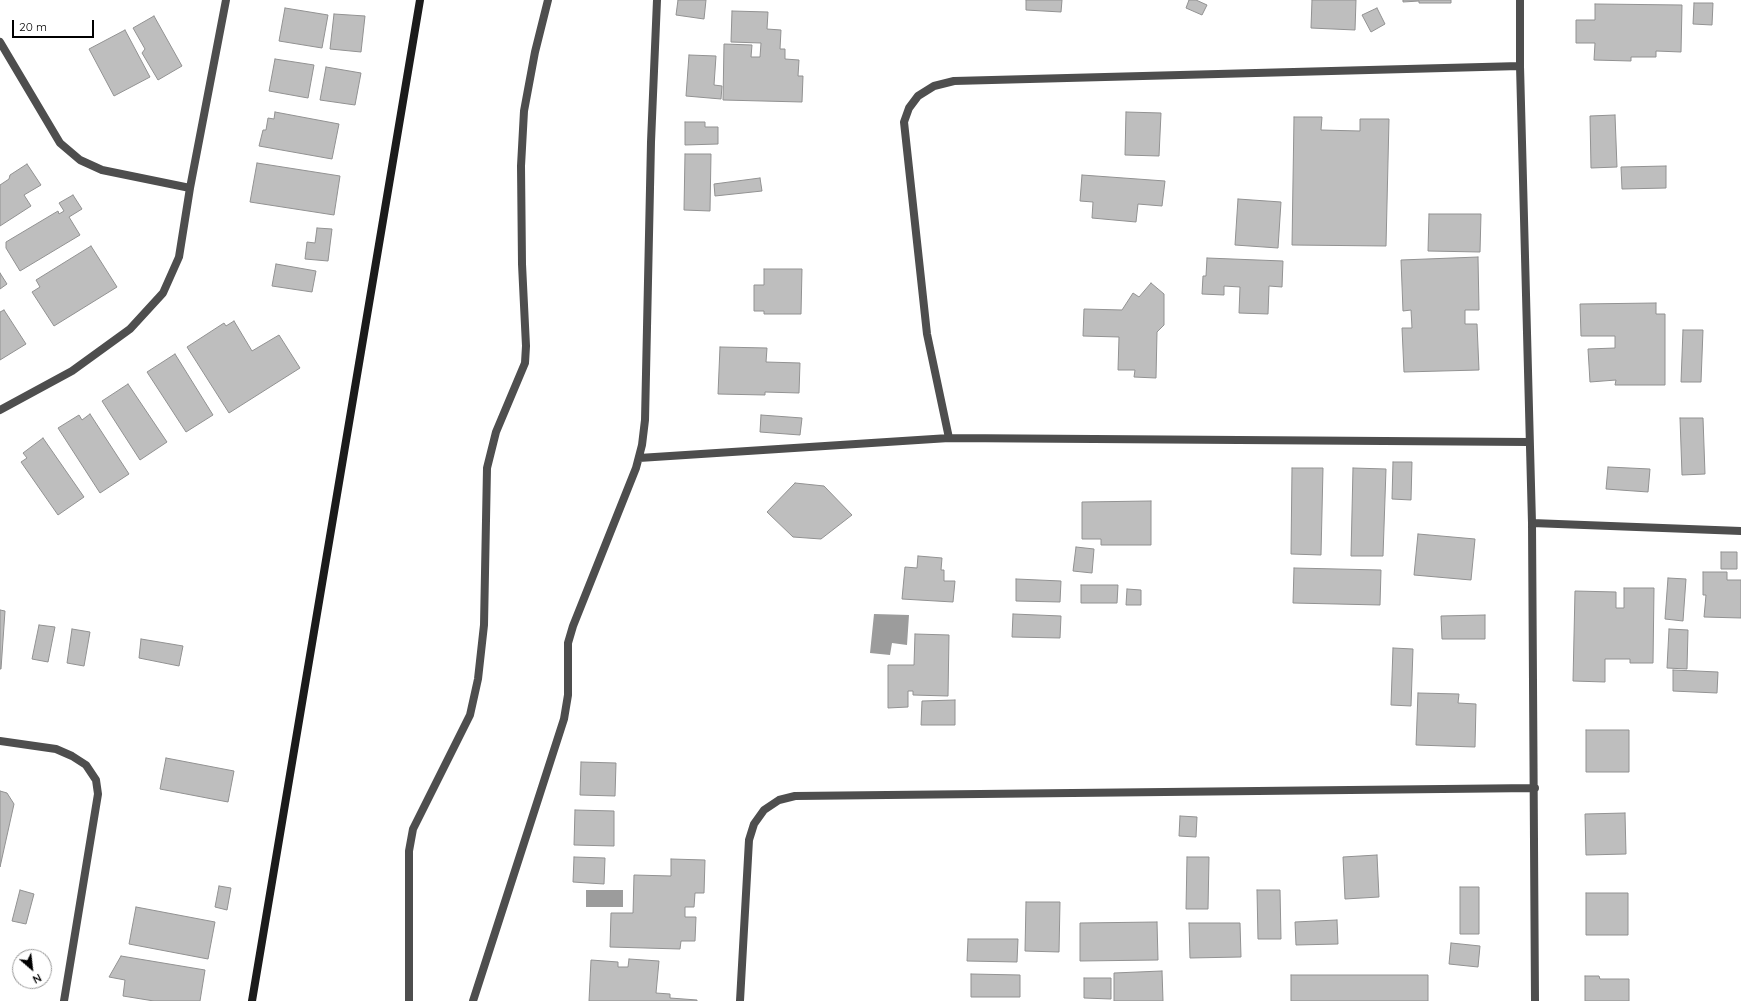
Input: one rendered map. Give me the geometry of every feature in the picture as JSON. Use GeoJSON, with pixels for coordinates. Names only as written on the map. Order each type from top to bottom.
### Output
{"type":"FeatureCollection","features":[{"type":"Feature","properties":{"kind":"main road"},"geometry":{"type":"LineString","coordinates":[[252,1001],[420,0]]}},
{"type":"Feature","properties":{"kind":"street"},"geometry":{"type":"LineString","coordinates":[[0,410],[79,367],[130,329],[162,292],[179,257],[190,188],[226,0]]}},
{"type":"Feature","properties":{"kind":"street"},"geometry":{"type":"LineString","coordinates":[[409,1001],[409,851],[416,824],[470,715],[478,680],[484,625],[487,468],[496,432],[524,363],[526,346],[522,264],[521,174],[524,111],[548,0]]}},
{"type":"Feature","properties":{"kind":"street"},"geometry":{"type":"LineString","coordinates":[[472,1001],[564,719],[568,695],[568,643],[573,626],[639,458],[642,445],[645,420],[651,142],[657,0]]}},
{"type":"Feature","properties":{"kind":"street"},"geometry":{"type":"LineString","coordinates":[[1520,0],[1520,66],[1532,523],[1535,788],[1535,1001]]}},
{"type":"Feature","properties":{"kind":"street"},"geometry":{"type":"LineString","coordinates":[[0,42],[60,143],[80,160],[102,170],[190,188]]}},
{"type":"Feature","properties":{"kind":"street"},"geometry":{"type":"LineString","coordinates":[[950,438],[927,334],[904,122],[908,108],[918,96],[934,86],[954,81],[1520,66]]}},
{"type":"Feature","properties":{"kind":"street"},"geometry":{"type":"LineString","coordinates":[[639,458],[950,438],[1529,442]]}},
{"type":"Feature","properties":{"kind":"street"},"geometry":{"type":"LineString","coordinates":[[1532,523],[1741,530]]}},
{"type":"Feature","properties":{"kind":"street"},"geometry":{"type":"LineString","coordinates":[[0,741],[56,749],[72,756],[86,766],[96,780],[98,794],[64,1001]]}},
{"type":"Feature","properties":{"kind":"street"},"geometry":{"type":"LineString","coordinates":[[740,1001],[749,840],[754,824],[764,810],[780,800],[795,796],[1535,788]]}},
{"type":"Feature","properties":{"kind":"shaded area"},"geometry":{"type":"Polygon","coordinates":[[[874,614],[909,615],[907,645],[892,643],[890,655],[870,653],[874,614]]]}},
{"type":"Feature","properties":{"kind":"shaded area"},"geometry":{"type":"Polygon","coordinates":[[[586,890],[623,890],[623,907],[586,907],[586,890]]]}},
{"type":"Feature","properties":{"kind":"building"},"geometry":{"type":"Polygon","coordinates":[[[678,0],[706,0],[704,19],[676,15],[678,0]]]}},
{"type":"Feature","properties":{"kind":"building"},"geometry":{"type":"Polygon","coordinates":[[[1026,0],[1062,0],[1061,12],[1026,10],[1026,0]]]}},
{"type":"Feature","properties":{"kind":"building"},"geometry":{"type":"Polygon","coordinates":[[[1189,0],[1196,0],[1207,5],[1202,15],[1186,8],[1189,0]]]}},
{"type":"Feature","properties":{"kind":"building"},"geometry":{"type":"Polygon","coordinates":[[[1312,0],[1356,0],[1355,30],[1311,28],[1312,0]]]}},
{"type":"Feature","properties":{"kind":"building"},"geometry":{"type":"Polygon","coordinates":[[[1403,0],[1451,0],[1451,3],[1419,3],[1419,1],[1403,2],[1403,0]]]}},
{"type":"Feature","properties":{"kind":"building"},"geometry":{"type":"Polygon","coordinates":[[[1694,3],[1713,3],[1712,25],[1693,24],[1694,3]]]}},
{"type":"Feature","properties":{"kind":"building"},"geometry":{"type":"Polygon","coordinates":[[[1595,4],[1682,5],[1681,52],[1656,51],[1656,57],[1631,57],[1631,61],[1594,60],[1595,43],[1576,43],[1576,20],[1595,20],[1595,4]]]}},
{"type":"Feature","properties":{"kind":"building"},"geometry":{"type":"Polygon","coordinates":[[[285,8],[328,15],[322,48],[279,41],[285,8]]]}},
{"type":"Feature","properties":{"kind":"building"},"geometry":{"type":"Polygon","coordinates":[[[1377,8],[1385,24],[1371,32],[1362,15],[1377,8]]]}},
{"type":"Feature","properties":{"kind":"building"},"geometry":{"type":"Polygon","coordinates":[[[732,11],[768,12],[767,29],[781,30],[780,49],[785,49],[785,59],[799,60],[798,76],[803,76],[802,102],[723,100],[724,44],[752,45],[751,57],[760,57],[761,43],[731,42],[732,11]]]}},
{"type":"Feature","properties":{"kind":"building"},"geometry":{"type":"Polygon","coordinates":[[[334,14],[365,16],[361,52],[330,49],[334,14]]]}},
{"type":"Feature","properties":{"kind":"building"},"geometry":{"type":"Polygon","coordinates":[[[154,16],[182,66],[158,80],[142,53],[145,49],[133,28],[154,16]]]}},
{"type":"Feature","properties":{"kind":"building"},"geometry":{"type":"Polygon","coordinates":[[[125,30],[150,77],[114,96],[89,49],[125,30]]]}},
{"type":"Feature","properties":{"kind":"building"},"geometry":{"type":"Polygon","coordinates":[[[689,55],[716,56],[714,85],[722,86],[721,99],[686,96],[689,55]]]}},
{"type":"Feature","properties":{"kind":"building"},"geometry":{"type":"Polygon","coordinates":[[[275,59],[314,65],[308,98],[269,91],[275,59]]]}},
{"type":"Feature","properties":{"kind":"building"},"geometry":{"type":"Polygon","coordinates":[[[326,67],[361,73],[355,105],[320,100],[326,67]]]}},
{"type":"Feature","properties":{"kind":"building"},"geometry":{"type":"Polygon","coordinates":[[[275,112],[339,124],[332,159],[259,146],[263,130],[266,130],[268,118],[274,119],[275,112]]]}},
{"type":"Feature","properties":{"kind":"building"},"geometry":{"type":"Polygon","coordinates":[[[1126,112],[1161,113],[1159,156],[1125,155],[1126,112]]]}},
{"type":"Feature","properties":{"kind":"building"},"geometry":{"type":"Polygon","coordinates":[[[1615,115],[1617,167],[1591,168],[1590,116],[1615,115]]]}},
{"type":"Feature","properties":{"kind":"building"},"geometry":{"type":"Polygon","coordinates":[[[1294,117],[1322,117],[1321,130],[1360,131],[1360,119],[1389,119],[1386,246],[1292,245],[1294,117]]]}},
{"type":"Feature","properties":{"kind":"building"},"geometry":{"type":"Polygon","coordinates":[[[685,122],[705,122],[705,127],[718,127],[718,144],[685,145],[685,122]]]}},
{"type":"Feature","properties":{"kind":"building"},"geometry":{"type":"Polygon","coordinates":[[[685,154],[711,154],[710,211],[684,210],[685,154]]]}},
{"type":"Feature","properties":{"kind":"building"},"geometry":{"type":"Polygon","coordinates":[[[257,163],[340,176],[334,215],[250,202],[257,163]]]}},
{"type":"Feature","properties":{"kind":"building"},"geometry":{"type":"Polygon","coordinates":[[[27,164],[41,185],[24,195],[31,206],[0,226],[0,185],[9,179],[10,175],[27,164]]]}},
{"type":"Feature","properties":{"kind":"building"},"geometry":{"type":"Polygon","coordinates":[[[1666,166],[1666,188],[1622,189],[1621,167],[1666,166]]]}},
{"type":"Feature","properties":{"kind":"building"},"geometry":{"type":"Polygon","coordinates":[[[1082,175],[1165,181],[1162,206],[1138,204],[1136,222],[1092,218],[1093,202],[1080,201],[1082,175]]]}},
{"type":"Feature","properties":{"kind":"building"},"geometry":{"type":"Polygon","coordinates":[[[760,178],[762,191],[715,196],[714,184],[760,178]]]}},
{"type":"Feature","properties":{"kind":"building"},"geometry":{"type":"Polygon","coordinates":[[[73,195],[82,209],[69,217],[80,235],[20,271],[6,248],[6,242],[58,211],[59,214],[64,211],[59,203],[73,195]]]}},
{"type":"Feature","properties":{"kind":"building"},"geometry":{"type":"Polygon","coordinates":[[[1238,199],[1281,202],[1278,248],[1235,245],[1238,199]]]}},
{"type":"Feature","properties":{"kind":"building"},"geometry":{"type":"Polygon","coordinates":[[[1429,214],[1481,214],[1480,252],[1428,251],[1429,214]]]}},
{"type":"Feature","properties":{"kind":"building"},"geometry":{"type":"Polygon","coordinates":[[[317,228],[332,229],[328,261],[305,259],[307,242],[315,243],[317,228]]]}},
{"type":"Feature","properties":{"kind":"building"},"geometry":{"type":"Polygon","coordinates":[[[91,246],[117,287],[54,326],[32,292],[40,287],[36,280],[91,246]]]}},
{"type":"Feature","properties":{"kind":"building"},"geometry":{"type":"Polygon","coordinates":[[[1478,257],[1479,310],[1465,310],[1465,324],[1477,324],[1479,370],[1404,372],[1402,328],[1412,328],[1411,310],[1403,311],[1401,260],[1478,257]]]}},
{"type":"Feature","properties":{"kind":"building"},"geometry":{"type":"Polygon","coordinates":[[[1207,258],[1283,261],[1282,287],[1269,286],[1268,314],[1239,313],[1240,287],[1224,286],[1224,295],[1202,294],[1203,276],[1206,276],[1207,258]]]}},
{"type":"Feature","properties":{"kind":"building"},"geometry":{"type":"Polygon","coordinates":[[[276,264],[316,271],[312,292],[272,286],[276,264]]]}},
{"type":"Feature","properties":{"kind":"building"},"geometry":{"type":"Polygon","coordinates":[[[764,269],[802,269],[801,314],[764,314],[764,311],[754,311],[754,285],[764,285],[764,269]]]}},
{"type":"Feature","properties":{"kind":"building"},"geometry":{"type":"Polygon","coordinates":[[[0,273],[7,284],[0,289],[0,273]]]}},
{"type":"Feature","properties":{"kind":"building"},"geometry":{"type":"Polygon","coordinates":[[[1151,283],[1164,294],[1164,325],[1157,332],[1156,378],[1134,377],[1135,370],[1118,370],[1119,337],[1083,336],[1084,309],[1122,310],[1133,293],[1139,297],[1151,283]]]}},
{"type":"Feature","properties":{"kind":"building"},"geometry":{"type":"Polygon","coordinates":[[[1656,303],[1656,314],[1665,314],[1665,385],[1615,385],[1616,380],[1590,382],[1588,349],[1615,348],[1615,336],[1581,336],[1580,304],[1656,303]]]}},
{"type":"Feature","properties":{"kind":"building"},"geometry":{"type":"Polygon","coordinates":[[[4,310],[26,344],[0,360],[0,312],[4,310]]]}},
{"type":"Feature","properties":{"kind":"building"},"geometry":{"type":"Polygon","coordinates":[[[234,321],[252,351],[279,335],[300,368],[229,413],[187,347],[224,323],[226,326],[234,321]]]}},
{"type":"Feature","properties":{"kind":"building"},"geometry":{"type":"Polygon","coordinates":[[[1683,330],[1703,330],[1701,382],[1681,382],[1683,330]]]}},
{"type":"Feature","properties":{"kind":"building"},"geometry":{"type":"Polygon","coordinates":[[[720,347],[767,348],[766,362],[800,363],[799,393],[765,392],[765,395],[718,394],[720,347]]]}},
{"type":"Feature","properties":{"kind":"building"},"geometry":{"type":"Polygon","coordinates":[[[175,354],[213,415],[186,432],[147,372],[175,354]]]}},
{"type":"Feature","properties":{"kind":"building"},"geometry":{"type":"Polygon","coordinates":[[[128,384],[167,442],[140,460],[102,401],[128,384]]]}},
{"type":"Feature","properties":{"kind":"building"},"geometry":{"type":"Polygon","coordinates":[[[90,414],[129,474],[100,493],[58,428],[79,415],[82,420],[90,414]]]}},
{"type":"Feature","properties":{"kind":"building"},"geometry":{"type":"Polygon","coordinates":[[[761,415],[802,418],[800,435],[760,432],[761,415]]]}},
{"type":"Feature","properties":{"kind":"building"},"geometry":{"type":"Polygon","coordinates":[[[1680,418],[1703,418],[1705,474],[1682,475],[1680,418]]]}},
{"type":"Feature","properties":{"kind":"building"},"geometry":{"type":"Polygon","coordinates":[[[43,438],[84,497],[58,515],[21,462],[27,458],[23,453],[43,438]]]}},
{"type":"Feature","properties":{"kind":"building"},"geometry":{"type":"Polygon","coordinates":[[[1393,462],[1412,462],[1411,500],[1392,499],[1393,462]]]}},
{"type":"Feature","properties":{"kind":"building"},"geometry":{"type":"Polygon","coordinates":[[[1608,467],[1650,469],[1648,492],[1606,489],[1608,467]]]}},
{"type":"Feature","properties":{"kind":"building"},"geometry":{"type":"Polygon","coordinates":[[[1292,468],[1323,468],[1321,555],[1291,554],[1292,468]]]}},
{"type":"Feature","properties":{"kind":"building"},"geometry":{"type":"Polygon","coordinates":[[[1353,468],[1386,469],[1383,556],[1351,556],[1353,468]]]}},
{"type":"Feature","properties":{"kind":"building"},"geometry":{"type":"Polygon","coordinates":[[[795,483],[824,486],[852,515],[821,539],[793,537],[767,512],[795,483]]]}},
{"type":"Feature","properties":{"kind":"building"},"geometry":{"type":"Polygon","coordinates":[[[1151,501],[1151,545],[1101,545],[1101,539],[1082,539],[1082,502],[1151,501]]]}},
{"type":"Feature","properties":{"kind":"building"},"geometry":{"type":"Polygon","coordinates":[[[1418,534],[1475,539],[1471,580],[1414,575],[1418,534]]]}},
{"type":"Feature","properties":{"kind":"building"},"geometry":{"type":"Polygon","coordinates":[[[1076,547],[1094,549],[1092,573],[1073,571],[1076,547]]]}},
{"type":"Feature","properties":{"kind":"building"},"geometry":{"type":"Polygon","coordinates":[[[1721,552],[1737,552],[1737,569],[1721,569],[1721,552]]]}},
{"type":"Feature","properties":{"kind":"building"},"geometry":{"type":"Polygon","coordinates":[[[918,556],[942,558],[941,570],[944,570],[944,581],[955,581],[953,602],[902,599],[905,567],[917,568],[918,556]]]}},
{"type":"Feature","properties":{"kind":"building"},"geometry":{"type":"Polygon","coordinates":[[[1294,568],[1381,570],[1380,605],[1293,603],[1294,568]]]}},
{"type":"Feature","properties":{"kind":"building"},"geometry":{"type":"Polygon","coordinates":[[[1703,572],[1727,572],[1727,580],[1741,580],[1741,618],[1704,617],[1706,595],[1703,595],[1703,572]]]}},
{"type":"Feature","properties":{"kind":"building"},"geometry":{"type":"Polygon","coordinates":[[[1668,578],[1686,579],[1683,621],[1665,619],[1668,578]]]}},
{"type":"Feature","properties":{"kind":"building"},"geometry":{"type":"Polygon","coordinates":[[[1016,579],[1061,581],[1060,602],[1016,601],[1016,579]]]}},
{"type":"Feature","properties":{"kind":"building"},"geometry":{"type":"Polygon","coordinates":[[[1081,585],[1118,585],[1117,603],[1081,603],[1081,585]]]}},
{"type":"Feature","properties":{"kind":"building"},"geometry":{"type":"Polygon","coordinates":[[[1624,588],[1654,588],[1653,663],[1630,663],[1630,659],[1605,659],[1605,682],[1573,681],[1575,591],[1616,592],[1616,608],[1624,608],[1624,588]]]}},
{"type":"Feature","properties":{"kind":"building"},"geometry":{"type":"Polygon","coordinates":[[[1127,589],[1141,590],[1141,605],[1126,605],[1127,589]]]}},
{"type":"Feature","properties":{"kind":"building"},"geometry":{"type":"Polygon","coordinates":[[[0,610],[5,611],[1,669],[0,669],[0,610]]]}},
{"type":"Feature","properties":{"kind":"building"},"geometry":{"type":"Polygon","coordinates":[[[1013,614],[1061,616],[1060,638],[1012,637],[1013,614]]]}},
{"type":"Feature","properties":{"kind":"building"},"geometry":{"type":"Polygon","coordinates":[[[1485,615],[1485,639],[1442,639],[1441,616],[1485,615]]]}},
{"type":"Feature","properties":{"kind":"building"},"geometry":{"type":"Polygon","coordinates":[[[39,625],[55,627],[48,662],[32,659],[39,625]]]}},
{"type":"Feature","properties":{"kind":"building"},"geometry":{"type":"Polygon","coordinates":[[[72,629],[90,632],[84,666],[67,663],[72,629]]]}},
{"type":"Feature","properties":{"kind":"building"},"geometry":{"type":"Polygon","coordinates":[[[1669,629],[1688,630],[1687,669],[1667,668],[1669,629]]]}},
{"type":"Feature","properties":{"kind":"building"},"geometry":{"type":"Polygon","coordinates":[[[915,634],[949,635],[948,696],[913,695],[913,691],[908,691],[908,707],[888,708],[888,665],[914,665],[915,634]]]}},
{"type":"Feature","properties":{"kind":"building"},"geometry":{"type":"Polygon","coordinates":[[[141,639],[183,646],[179,666],[139,658],[141,639]]]}},
{"type":"Feature","properties":{"kind":"building"},"geometry":{"type":"Polygon","coordinates":[[[1393,648],[1413,649],[1411,706],[1391,705],[1393,648]]]}},
{"type":"Feature","properties":{"kind":"building"},"geometry":{"type":"Polygon","coordinates":[[[1673,670],[1718,672],[1717,693],[1673,691],[1673,670]]]}},
{"type":"Feature","properties":{"kind":"building"},"geometry":{"type":"Polygon","coordinates":[[[1418,693],[1459,694],[1458,703],[1476,704],[1475,747],[1416,745],[1418,693]]]}},
{"type":"Feature","properties":{"kind":"building"},"geometry":{"type":"Polygon","coordinates":[[[955,700],[955,725],[921,725],[922,701],[955,700]]]}},
{"type":"Feature","properties":{"kind":"building"},"geometry":{"type":"Polygon","coordinates":[[[1586,730],[1629,730],[1629,772],[1586,772],[1586,730]]]}},
{"type":"Feature","properties":{"kind":"building"},"geometry":{"type":"Polygon","coordinates":[[[166,758],[234,771],[228,802],[160,789],[166,758]]]}},
{"type":"Feature","properties":{"kind":"building"},"geometry":{"type":"Polygon","coordinates":[[[581,762],[616,763],[615,796],[580,795],[581,762]]]}},
{"type":"Feature","properties":{"kind":"building"},"geometry":{"type":"Polygon","coordinates":[[[0,791],[7,793],[14,804],[0,867],[0,791]]]}},
{"type":"Feature","properties":{"kind":"building"},"geometry":{"type":"Polygon","coordinates":[[[575,810],[614,811],[614,846],[574,845],[575,810]]]}},
{"type":"Feature","properties":{"kind":"building"},"geometry":{"type":"Polygon","coordinates":[[[1625,813],[1626,854],[1586,855],[1585,814],[1625,813]]]}},
{"type":"Feature","properties":{"kind":"building"},"geometry":{"type":"Polygon","coordinates":[[[1180,816],[1197,817],[1196,837],[1179,836],[1180,816]]]}},
{"type":"Feature","properties":{"kind":"building"},"geometry":{"type":"Polygon","coordinates":[[[1377,855],[1379,897],[1345,899],[1343,857],[1377,855]]]}},
{"type":"Feature","properties":{"kind":"building"},"geometry":{"type":"Polygon","coordinates":[[[574,857],[605,858],[604,884],[573,882],[574,857]]]}},
{"type":"Feature","properties":{"kind":"building"},"geometry":{"type":"Polygon","coordinates":[[[1187,857],[1209,857],[1208,909],[1186,909],[1187,857]]]}},
{"type":"Feature","properties":{"kind":"building"},"geometry":{"type":"Polygon","coordinates":[[[671,859],[705,860],[704,893],[695,893],[694,907],[685,907],[685,917],[696,917],[695,941],[681,941],[680,949],[610,947],[611,913],[633,913],[634,875],[671,876],[671,859]]]}},
{"type":"Feature","properties":{"kind":"building"},"geometry":{"type":"Polygon","coordinates":[[[219,886],[231,888],[227,910],[215,907],[219,886]]]}},
{"type":"Feature","properties":{"kind":"building"},"geometry":{"type":"Polygon","coordinates":[[[1460,887],[1479,887],[1479,934],[1460,934],[1460,887]]]}},
{"type":"Feature","properties":{"kind":"building"},"geometry":{"type":"Polygon","coordinates":[[[20,890],[34,894],[26,924],[12,921],[20,890]]]}},
{"type":"Feature","properties":{"kind":"building"},"geometry":{"type":"Polygon","coordinates":[[[1257,890],[1280,890],[1281,939],[1258,939],[1257,890]]]}},
{"type":"Feature","properties":{"kind":"building"},"geometry":{"type":"Polygon","coordinates":[[[1586,893],[1628,893],[1628,935],[1586,935],[1586,893]]]}},
{"type":"Feature","properties":{"kind":"building"},"geometry":{"type":"Polygon","coordinates":[[[1026,902],[1060,902],[1059,952],[1025,951],[1026,902]]]}},
{"type":"Feature","properties":{"kind":"building"},"geometry":{"type":"Polygon","coordinates":[[[136,907],[215,922],[208,959],[129,944],[136,907]]]}},
{"type":"Feature","properties":{"kind":"building"},"geometry":{"type":"Polygon","coordinates":[[[1337,920],[1338,944],[1296,945],[1295,922],[1337,920]]]}},
{"type":"Feature","properties":{"kind":"building"},"geometry":{"type":"Polygon","coordinates":[[[1157,922],[1158,960],[1080,961],[1080,923],[1157,922]]]}},
{"type":"Feature","properties":{"kind":"building"},"geometry":{"type":"Polygon","coordinates":[[[1189,923],[1240,923],[1241,957],[1190,958],[1189,923]]]}},
{"type":"Feature","properties":{"kind":"building"},"geometry":{"type":"Polygon","coordinates":[[[968,939],[1018,939],[1017,962],[967,961],[968,939]]]}},
{"type":"Feature","properties":{"kind":"building"},"geometry":{"type":"Polygon","coordinates":[[[1451,943],[1480,946],[1478,967],[1449,964],[1451,943]]]}},
{"type":"Feature","properties":{"kind":"building"},"geometry":{"type":"Polygon","coordinates":[[[121,956],[205,970],[200,1001],[154,1001],[123,996],[125,980],[109,977],[121,956]]]}},
{"type":"Feature","properties":{"kind":"building"},"geometry":{"type":"Polygon","coordinates":[[[629,959],[659,961],[656,993],[670,994],[670,998],[697,1001],[589,1001],[591,960],[618,962],[618,967],[628,967],[629,959]]]}},
{"type":"Feature","properties":{"kind":"building"},"geometry":{"type":"Polygon","coordinates":[[[1162,971],[1163,1001],[1114,1001],[1114,973],[1162,971]]]}},
{"type":"Feature","properties":{"kind":"building"},"geometry":{"type":"Polygon","coordinates":[[[971,974],[1020,975],[1020,997],[971,997],[971,974]]]}},
{"type":"Feature","properties":{"kind":"building"},"geometry":{"type":"Polygon","coordinates":[[[1291,975],[1428,975],[1428,1001],[1291,1001],[1291,975]]]}},
{"type":"Feature","properties":{"kind":"building"},"geometry":{"type":"Polygon","coordinates":[[[1585,976],[1599,976],[1600,979],[1629,979],[1629,1001],[1585,1001],[1585,976]]]}},
{"type":"Feature","properties":{"kind":"building"},"geometry":{"type":"Polygon","coordinates":[[[1084,978],[1111,978],[1111,999],[1084,998],[1084,978]]]}}]}
